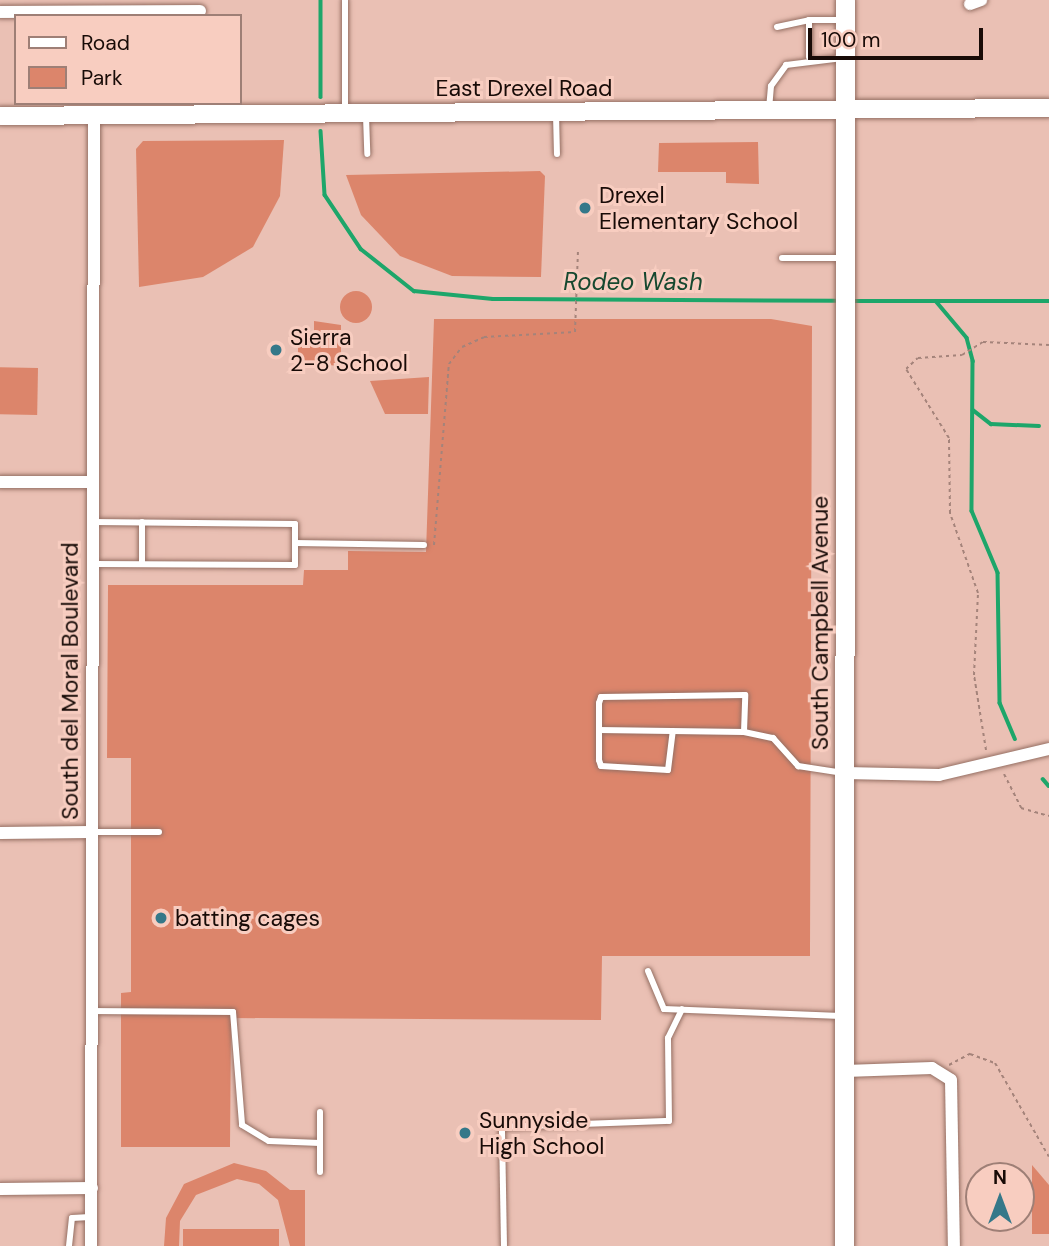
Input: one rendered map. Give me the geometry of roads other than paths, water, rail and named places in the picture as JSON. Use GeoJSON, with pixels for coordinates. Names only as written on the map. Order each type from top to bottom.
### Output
{"type":"FeatureCollection","features":[{"type":"Feature","properties":{"kind":"main road","name":"South Campbell Avenue"},"geometry":{"type":"LineString","coordinates":[[844,1246],[845,0]]}},
{"type":"Feature","properties":{"kind":"street"},"geometry":{"type":"LineString","coordinates":[[0,12],[200,9]]}},
{"type":"Feature","properties":{"kind":"street","name":"East Drexel Road"},"geometry":{"type":"LineString","coordinates":[[0,116],[94,115],[204,109],[366,114],[1049,108]]}},
{"type":"Feature","properties":{"kind":"street","name":"South del Moral Boulevard"},"geometry":{"type":"LineString","coordinates":[[91,1246],[94,115]]}},
{"type":"Feature","properties":{"kind":"street"},"geometry":{"type":"LineString","coordinates":[[0,482],[92,482]]}},
{"type":"Feature","properties":{"kind":"street"},"geometry":{"type":"LineString","coordinates":[[845,773],[939,775],[998,766],[1049,750]]}},
{"type":"Feature","properties":{"kind":"street"},"geometry":{"type":"LineString","coordinates":[[0,834],[90,832]]}},
{"type":"Feature","properties":{"kind":"street"},"geometry":{"type":"LineString","coordinates":[[845,1071],[944,1070],[954,1091],[954,1246]]}},
{"type":"Feature","properties":{"kind":"street"},"geometry":{"type":"LineString","coordinates":[[0,1189],[92,1188]]}},
{"type":"Feature","properties":{"kind":"lane"},"geometry":{"type":"LineString","coordinates":[[345,0],[345,114]]}},
{"type":"Feature","properties":{"kind":"lane"},"geometry":{"type":"LineString","coordinates":[[777,27],[809,20],[845,20]]}},
{"type":"Feature","properties":{"kind":"lane"},"geometry":{"type":"LineString","coordinates":[[809,20],[809,57]]}},
{"type":"Feature","properties":{"kind":"lane"},"geometry":{"type":"LineString","coordinates":[[769,111],[781,69],[809,57],[844,58]]}},
{"type":"Feature","properties":{"kind":"lane"},"geometry":{"type":"LineString","coordinates":[[556,113],[556,154]]}},
{"type":"Feature","properties":{"kind":"lane"},"geometry":{"type":"LineString","coordinates":[[366,114],[367,154]]}},
{"type":"Feature","properties":{"kind":"lane"},"geometry":{"type":"LineString","coordinates":[[782,258],[844,258]]}},
{"type":"Feature","properties":{"kind":"lane"},"geometry":{"type":"LineString","coordinates":[[91,522],[295,524],[295,565],[91,564]]}},
{"type":"Feature","properties":{"kind":"lane"},"geometry":{"type":"LineString","coordinates":[[142,522],[142,564]]}},
{"type":"Feature","properties":{"kind":"lane"},"geometry":{"type":"LineString","coordinates":[[295,543],[424,545]]}},
{"type":"Feature","properties":{"kind":"lane"},"geometry":{"type":"LineString","coordinates":[[673,731],[672,764],[663,770],[601,766],[599,704],[607,694],[745,695],[744,732]]}},
{"type":"Feature","properties":{"kind":"lane"},"geometry":{"type":"LineString","coordinates":[[599,730],[744,732],[773,738],[797,766],[845,773]]}},
{"type":"Feature","properties":{"kind":"lane"},"geometry":{"type":"LineString","coordinates":[[90,832],[159,832]]}},
{"type":"Feature","properties":{"kind":"lane"},"geometry":{"type":"LineString","coordinates":[[648,971],[664,1009],[845,1016]]}},
{"type":"Feature","properties":{"kind":"lane"},"geometry":{"type":"LineString","coordinates":[[504,1246],[502,1127],[669,1121],[668,1038],[682,1009]]}},
{"type":"Feature","properties":{"kind":"lane"},"geometry":{"type":"LineString","coordinates":[[91,1012],[233,1012],[242,1125],[269,1141],[320,1143]]}},
{"type":"Feature","properties":{"kind":"lane"},"geometry":{"type":"LineString","coordinates":[[320,1112],[320,1172]]}},
{"type":"Feature","properties":{"kind":"lane"},"geometry":{"type":"LineString","coordinates":[[69,1246],[72,1218],[91,1217]]}},
{"type":"Feature","properties":{"kind":"waterway"},"geometry":{"type":"LineString","coordinates":[[321,0],[321,97]]}},
{"type":"Feature","properties":{"kind":"waterway","name":"Rodeo Wash"},"geometry":{"type":"LineString","coordinates":[[321,131],[325,195],[361,249],[414,291],[493,299],[837,301]]}},
{"type":"Feature","properties":{"kind":"waterway","name":"Rodeo Wash"},"geometry":{"type":"LineString","coordinates":[[852,301],[1049,301]]}},
{"type":"Feature","properties":{"kind":"waterway"},"geometry":{"type":"LineString","coordinates":[[936,301],[967,338],[973,361],[972,511],[998,573],[1000,703],[1015,739]]}},
{"type":"Feature","properties":{"kind":"waterway"},"geometry":{"type":"LineString","coordinates":[[973,410],[991,424],[1039,426]]}},
{"type":"Feature","properties":{"kind":"waterway"},"geometry":{"type":"LineString","coordinates":[[1043,779],[1049,786]]}},
{"type":"Feature","properties":{"kind":"place","name":"Drexel Elementary School"},"geometry":{"type":"Point","coordinates":[585,208]}},
{"type":"Feature","properties":{"kind":"place","name":"Sierra 2-8 School"},"geometry":{"type":"Point","coordinates":[276,350]}},
{"type":"Feature","properties":{"kind":"place","name":"batting cages"},"geometry":{"type":"Point","coordinates":[161,918]}},
{"type":"Feature","properties":{"kind":"place","name":"Sunnyside High School"},"geometry":{"type":"Point","coordinates":[465,1133]}}]}
